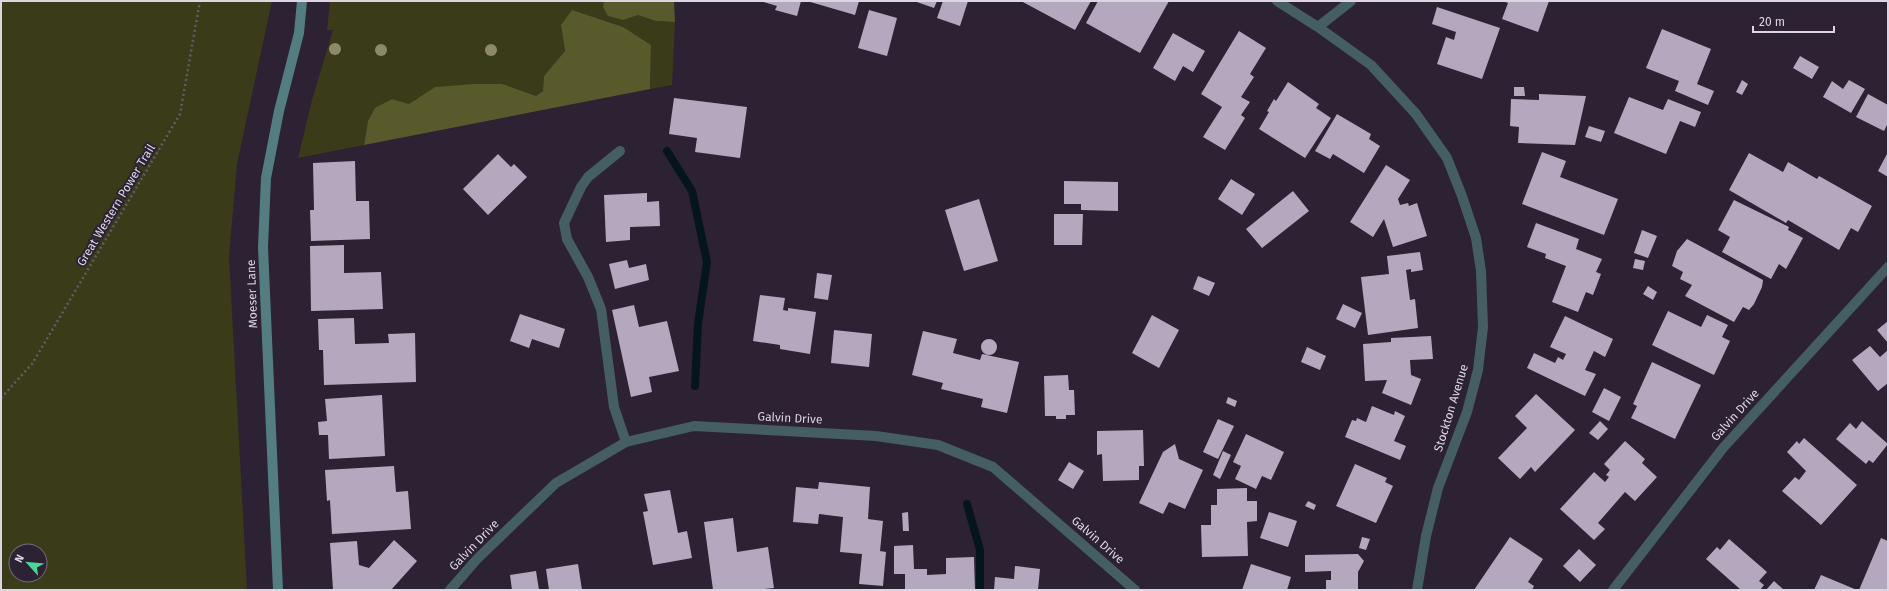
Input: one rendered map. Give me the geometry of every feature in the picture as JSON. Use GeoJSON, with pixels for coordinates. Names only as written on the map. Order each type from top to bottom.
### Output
{"type":"FeatureCollection","features":[{"type":"Feature","properties":{"kind":"street","name":"Moeser Lane"},"geometry":{"type":"LineString","coordinates":[[278,590],[264,231],[266,178],[279,111],[299,33],[302,1]]}},
{"type":"Feature","properties":{"kind":"street","name":"Stockton Avenue"},"geometry":{"type":"LineString","coordinates":[[1277,1],[1318,27],[1371,66],[1416,114],[1447,158],[1462,196],[1477,245],[1481,271],[1483,327],[1478,370],[1466,412],[1438,488],[1426,536],[1417,590]]}},
{"type":"Feature","properties":{"kind":"street"},"geometry":{"type":"LineString","coordinates":[[1318,27],[1350,1]]}},
{"type":"Feature","properties":{"kind":"street"},"geometry":{"type":"LineString","coordinates":[[620,151],[588,177],[581,186],[564,223],[567,239],[588,278],[601,309],[614,407],[626,442]]}},
{"type":"Feature","properties":{"kind":"street","name":"Galvin Drive"},"geometry":{"type":"LineString","coordinates":[[1613,590],[1723,448],[1888,267]]}},
{"type":"Feature","properties":{"kind":"street","name":"Galvin Drive"},"geometry":{"type":"LineString","coordinates":[[450,590],[477,559],[556,484],[626,442],[694,426],[876,436],[938,445],[993,467],[1135,590]]}},
{"type":"Feature","properties":{"kind":"path","name":"Great Western Power Trail"},"geometry":{"type":"LineString","coordinates":[[1,398],[32,364],[180,114],[200,1]]}},
{"type":"Feature","properties":{"kind":"shaded area"},"geometry":{"type":"Polygon","coordinates":[[[1,1],[272,1],[237,164],[229,256],[247,590],[1,590],[1,1]]]}},
{"type":"Feature","properties":{"kind":"shaded area"},"geometry":{"type":"Polygon","coordinates":[[[330,1],[604,1],[603,7],[623,20],[638,15],[656,21],[675,22],[672,85],[650,89],[651,45],[561,25],[565,51],[544,76],[543,91],[536,96],[501,84],[435,87],[409,104],[392,99],[368,121],[364,145],[298,158],[312,100],[333,30],[327,30],[330,1]]]}},
{"type":"Feature","properties":{"kind":"shaded area"},"geometry":{"type":"Polygon","coordinates":[[[604,1],[674,1],[675,22],[656,21],[638,15],[623,20],[608,16],[603,7],[604,1]]]}},
{"type":"Feature","properties":{"kind":"shaded area"},"geometry":{"type":"Polygon","coordinates":[[[572,10],[623,27],[651,45],[650,89],[364,145],[368,121],[375,108],[392,99],[409,104],[435,87],[475,84],[502,84],[536,96],[543,91],[544,76],[565,51],[561,25],[572,10]]]}},
{"type":"Feature","properties":{"kind":"building"},"geometry":{"type":"Polygon","coordinates":[[[760,1],[801,1],[797,16],[775,10],[777,6],[760,1]]]}},
{"type":"Feature","properties":{"kind":"building"},"geometry":{"type":"Polygon","coordinates":[[[807,1],[859,1],[855,15],[807,1]]]}},
{"type":"Feature","properties":{"kind":"building"},"geometry":{"type":"Polygon","coordinates":[[[914,1],[937,1],[934,8],[914,1]]]}},
{"type":"Feature","properties":{"kind":"building"},"geometry":{"type":"Polygon","coordinates":[[[943,1],[968,1],[960,26],[937,18],[943,1]]]}},
{"type":"Feature","properties":{"kind":"building"},"geometry":{"type":"Polygon","coordinates":[[[1021,1],[1091,1],[1075,30],[1021,1]]]}},
{"type":"Feature","properties":{"kind":"building"},"geometry":{"type":"Polygon","coordinates":[[[1098,1],[1169,1],[1140,53],[1086,23],[1098,1]]]}},
{"type":"Feature","properties":{"kind":"building"},"geometry":{"type":"Polygon","coordinates":[[[1503,1],[1549,1],[1538,32],[1502,19],[1508,3],[1503,1]]]}},
{"type":"Feature","properties":{"kind":"building"},"geometry":{"type":"Polygon","coordinates":[[[1437,7],[1500,28],[1482,79],[1437,64],[1446,37],[1454,40],[1456,32],[1432,24],[1437,7]]]}},
{"type":"Feature","properties":{"kind":"building"},"geometry":{"type":"Polygon","coordinates":[[[869,10],[897,18],[887,56],[858,48],[869,10]]]}},
{"type":"Feature","properties":{"kind":"building"},"geometry":{"type":"Polygon","coordinates":[[[1662,29],[1711,49],[1697,84],[1714,91],[1708,105],[1675,91],[1679,81],[1646,68],[1662,29]]]}},
{"type":"Feature","properties":{"kind":"building"},"geometry":{"type":"Polygon","coordinates":[[[1239,31],[1266,48],[1250,74],[1254,77],[1241,97],[1250,102],[1241,115],[1245,118],[1225,150],[1203,137],[1222,107],[1201,94],[1239,31]]]}},
{"type":"Feature","properties":{"kind":"building"},"geometry":{"type":"Polygon","coordinates":[[[1173,33],[1205,51],[1193,72],[1183,66],[1175,81],[1153,68],[1173,33]]]}},
{"type":"Feature","properties":{"kind":"building"},"geometry":{"type":"Polygon","coordinates":[[[1800,56],[1819,67],[1812,79],[1793,68],[1800,56]]]}},
{"type":"Feature","properties":{"kind":"building"},"geometry":{"type":"Polygon","coordinates":[[[1742,80],[1748,84],[1742,95],[1736,92],[1742,80]]]}},
{"type":"Feature","properties":{"kind":"building"},"geometry":{"type":"Polygon","coordinates":[[[1849,80],[1865,89],[1851,113],[1823,97],[1832,81],[1843,89],[1849,80]]]}},
{"type":"Feature","properties":{"kind":"building"},"geometry":{"type":"Polygon","coordinates":[[[1288,82],[1319,104],[1316,108],[1331,118],[1305,158],[1259,129],[1269,112],[1267,111],[1274,99],[1276,101],[1288,82]]]}},
{"type":"Feature","properties":{"kind":"building"},"geometry":{"type":"Polygon","coordinates":[[[1514,87],[1524,87],[1525,96],[1514,96],[1514,87]]]}},
{"type":"Feature","properties":{"kind":"building"},"geometry":{"type":"Polygon","coordinates":[[[1539,94],[1586,96],[1575,145],[1518,143],[1519,127],[1510,126],[1511,99],[1539,100],[1539,94]]]}},
{"type":"Feature","properties":{"kind":"building"},"geometry":{"type":"Polygon","coordinates":[[[1868,94],[1888,105],[1888,123],[1884,131],[1856,117],[1868,94]]]}},
{"type":"Feature","properties":{"kind":"building"},"geometry":{"type":"Polygon","coordinates":[[[1629,97],[1663,110],[1668,99],[1701,112],[1695,127],[1680,121],[1666,154],[1614,133],[1629,97]]]}},
{"type":"Feature","properties":{"kind":"building"},"geometry":{"type":"Polygon","coordinates":[[[674,98],[747,107],[740,158],[695,152],[697,138],[669,134],[674,98]]]}},
{"type":"Feature","properties":{"kind":"building"},"geometry":{"type":"Polygon","coordinates":[[[1337,114],[1371,134],[1369,139],[1380,146],[1364,173],[1333,154],[1330,159],[1315,151],[1337,114]]]}},
{"type":"Feature","properties":{"kind":"building"},"geometry":{"type":"Polygon","coordinates":[[[1589,126],[1605,131],[1601,142],[1585,137],[1589,126]]]}},
{"type":"Feature","properties":{"kind":"building"},"geometry":{"type":"Polygon","coordinates":[[[1542,152],[1566,161],[1560,177],[1618,199],[1604,235],[1522,204],[1542,152]]]}},
{"type":"Feature","properties":{"kind":"building"},"geometry":{"type":"Polygon","coordinates":[[[1888,152],[1888,177],[1878,171],[1888,152]]]}},
{"type":"Feature","properties":{"kind":"building"},"geometry":{"type":"Polygon","coordinates":[[[1749,153],[1783,172],[1788,162],[1817,179],[1819,176],[1872,206],[1858,232],[1851,228],[1839,250],[1788,220],[1786,223],[1729,190],[1749,153]]]}},
{"type":"Feature","properties":{"kind":"building"},"geometry":{"type":"Polygon","coordinates":[[[498,154],[511,167],[514,164],[527,177],[488,215],[463,189],[498,154]]]}},
{"type":"Feature","properties":{"kind":"building"},"geometry":{"type":"Polygon","coordinates":[[[355,161],[356,201],[369,201],[370,239],[311,241],[310,210],[314,210],[313,163],[355,161]]]}},
{"type":"Feature","properties":{"kind":"building"},"geometry":{"type":"Polygon","coordinates":[[[1386,165],[1410,180],[1398,199],[1400,205],[1408,203],[1409,206],[1417,203],[1427,236],[1393,247],[1384,219],[1373,237],[1350,222],[1386,165]]]}},
{"type":"Feature","properties":{"kind":"building"},"geometry":{"type":"Polygon","coordinates":[[[1231,179],[1255,194],[1242,215],[1218,199],[1231,179]]]}},
{"type":"Feature","properties":{"kind":"building"},"geometry":{"type":"Polygon","coordinates":[[[1064,181],[1118,182],[1118,211],[1081,210],[1081,204],[1064,204],[1064,181]]]}},
{"type":"Feature","properties":{"kind":"building"},"geometry":{"type":"Polygon","coordinates":[[[1293,191],[1309,211],[1262,248],[1246,229],[1293,191]]]}},
{"type":"Feature","properties":{"kind":"building"},"geometry":{"type":"Polygon","coordinates":[[[647,193],[647,202],[659,201],[660,226],[630,227],[630,240],[606,242],[604,195],[647,193]]]}},
{"type":"Feature","properties":{"kind":"building"},"geometry":{"type":"Polygon","coordinates":[[[979,199],[998,261],[964,271],[945,210],[979,199]]]}},
{"type":"Feature","properties":{"kind":"building"},"geometry":{"type":"Polygon","coordinates":[[[1734,200],[1789,227],[1788,230],[1803,238],[1786,269],[1779,264],[1771,279],[1722,252],[1730,237],[1718,230],[1734,200]]]}},
{"type":"Feature","properties":{"kind":"building"},"geometry":{"type":"Polygon","coordinates":[[[1054,214],[1083,214],[1082,245],[1054,245],[1054,214]]]}},
{"type":"Feature","properties":{"kind":"building"},"geometry":{"type":"Polygon","coordinates":[[[1536,223],[1579,239],[1576,249],[1602,259],[1596,272],[1601,274],[1593,295],[1586,292],[1578,312],[1552,302],[1566,266],[1545,258],[1546,254],[1527,247],[1536,223]]]}},
{"type":"Feature","properties":{"kind":"building"},"geometry":{"type":"Polygon","coordinates":[[[1642,230],[1657,236],[1648,258],[1634,253],[1642,230]]]}},
{"type":"Feature","properties":{"kind":"building"},"geometry":{"type":"Polygon","coordinates":[[[1687,239],[1763,280],[1762,287],[1754,304],[1749,310],[1743,307],[1734,322],[1685,296],[1692,285],[1680,279],[1683,272],[1672,266],[1677,251],[1687,239]]]}},
{"type":"Feature","properties":{"kind":"building"},"geometry":{"type":"Polygon","coordinates":[[[344,245],[344,273],[381,272],[383,309],[311,311],[310,246],[344,245]]]}},
{"type":"Feature","properties":{"kind":"building"},"geometry":{"type":"Polygon","coordinates":[[[1420,252],[1423,270],[1411,272],[1411,269],[1406,270],[1410,300],[1415,299],[1418,328],[1368,335],[1361,277],[1389,274],[1387,256],[1420,252]]]}},
{"type":"Feature","properties":{"kind":"building"},"geometry":{"type":"Polygon","coordinates":[[[1635,259],[1645,261],[1643,270],[1633,268],[1635,259]]]}},
{"type":"Feature","properties":{"kind":"building"},"geometry":{"type":"Polygon","coordinates":[[[627,260],[629,268],[646,264],[649,280],[615,289],[609,264],[627,260]]]}},
{"type":"Feature","properties":{"kind":"building"},"geometry":{"type":"Polygon","coordinates":[[[817,273],[832,275],[828,300],[814,298],[817,273]]]}},
{"type":"Feature","properties":{"kind":"building"},"geometry":{"type":"Polygon","coordinates":[[[1198,276],[1215,283],[1209,296],[1193,289],[1198,276]]]}},
{"type":"Feature","properties":{"kind":"building"},"geometry":{"type":"Polygon","coordinates":[[[1648,286],[1657,292],[1653,300],[1643,294],[1648,286]]]}},
{"type":"Feature","properties":{"kind":"building"},"geometry":{"type":"Polygon","coordinates":[[[760,295],[785,298],[783,310],[788,311],[788,308],[816,312],[810,354],[780,349],[780,345],[753,341],[760,295]]]}},
{"type":"Feature","properties":{"kind":"building"},"geometry":{"type":"Polygon","coordinates":[[[1343,304],[1362,313],[1355,328],[1336,319],[1343,304]]]}},
{"type":"Feature","properties":{"kind":"building"},"geometry":{"type":"Polygon","coordinates":[[[634,305],[639,327],[667,321],[679,371],[649,377],[652,392],[631,397],[612,310],[634,305]]]}},
{"type":"Feature","properties":{"kind":"building"},"geometry":{"type":"Polygon","coordinates":[[[1668,311],[1701,327],[1707,315],[1728,325],[1722,337],[1730,341],[1714,375],[1652,345],[1668,311]]]}},
{"type":"Feature","properties":{"kind":"building"},"geometry":{"type":"Polygon","coordinates":[[[520,314],[565,329],[559,348],[532,339],[529,348],[510,341],[520,314]]]}},
{"type":"Feature","properties":{"kind":"building"},"geometry":{"type":"Polygon","coordinates":[[[1152,315],[1179,330],[1159,368],[1132,353],[1152,315]]]}},
{"type":"Feature","properties":{"kind":"building"},"geometry":{"type":"Polygon","coordinates":[[[1565,316],[1613,339],[1605,357],[1594,351],[1585,370],[1596,374],[1585,396],[1527,368],[1534,353],[1555,363],[1558,357],[1563,360],[1566,354],[1550,347],[1565,316]]]}},
{"type":"Feature","properties":{"kind":"building"},"geometry":{"type":"Polygon","coordinates":[[[354,318],[355,344],[389,343],[388,334],[415,333],[416,382],[324,385],[323,350],[319,350],[318,319],[354,318]]]}},
{"type":"Feature","properties":{"kind":"building"},"geometry":{"type":"Polygon","coordinates":[[[1888,321],[1888,343],[1877,330],[1888,321]]]}},
{"type":"Feature","properties":{"kind":"building"},"geometry":{"type":"Polygon","coordinates":[[[834,330],[872,334],[869,367],[831,363],[834,330]]]}},
{"type":"Feature","properties":{"kind":"building"},"geometry":{"type":"Polygon","coordinates":[[[923,331],[957,339],[953,353],[980,360],[982,354],[1019,362],[1007,413],[981,407],[983,399],[941,389],[943,383],[912,375],[923,331]]]}},
{"type":"Feature","properties":{"kind":"building"},"geometry":{"type":"Polygon","coordinates":[[[1431,336],[1433,359],[1410,360],[1411,375],[1421,379],[1411,405],[1382,393],[1387,380],[1365,381],[1363,344],[1391,342],[1391,338],[1431,336]]]}},
{"type":"Feature","properties":{"kind":"building"},"geometry":{"type":"Polygon","coordinates":[[[989,339],[996,344],[997,347],[992,354],[989,355],[982,350],[981,347],[986,340],[989,339]]]}},
{"type":"Feature","properties":{"kind":"building"},"geometry":{"type":"Polygon","coordinates":[[[1870,346],[1880,357],[1888,350],[1888,383],[1878,391],[1852,360],[1870,346]]]}},
{"type":"Feature","properties":{"kind":"building"},"geometry":{"type":"Polygon","coordinates":[[[1307,347],[1326,356],[1320,370],[1301,362],[1307,347]]]}},
{"type":"Feature","properties":{"kind":"building"},"geometry":{"type":"Polygon","coordinates":[[[1652,362],[1701,385],[1675,439],[1631,418],[1637,406],[1633,404],[1652,362]]]}},
{"type":"Feature","properties":{"kind":"building"},"geometry":{"type":"Polygon","coordinates":[[[1068,375],[1069,390],[1074,390],[1075,415],[1066,415],[1066,419],[1056,419],[1056,416],[1045,416],[1044,376],[1068,375]]]}},
{"type":"Feature","properties":{"kind":"building"},"geometry":{"type":"Polygon","coordinates":[[[1604,388],[1621,397],[1609,421],[1592,412],[1604,388]]]}},
{"type":"Feature","properties":{"kind":"building"},"geometry":{"type":"Polygon","coordinates":[[[1536,394],[1575,430],[1535,472],[1531,467],[1520,479],[1498,458],[1527,428],[1515,416],[1536,394]]]}},
{"type":"Feature","properties":{"kind":"building"},"geometry":{"type":"Polygon","coordinates":[[[382,395],[385,456],[329,459],[328,435],[319,435],[318,422],[327,421],[325,399],[382,395]]]}},
{"type":"Feature","properties":{"kind":"building"},"geometry":{"type":"Polygon","coordinates":[[[1228,397],[1237,401],[1235,407],[1226,403],[1228,397]]]}},
{"type":"Feature","properties":{"kind":"building"},"geometry":{"type":"Polygon","coordinates":[[[1372,406],[1394,415],[1395,411],[1405,416],[1394,441],[1406,446],[1400,460],[1345,437],[1352,420],[1356,421],[1357,418],[1366,422],[1372,406]]]}},
{"type":"Feature","properties":{"kind":"building"},"geometry":{"type":"Polygon","coordinates":[[[1218,419],[1234,426],[1218,459],[1203,452],[1218,419]]]}},
{"type":"Feature","properties":{"kind":"building"},"geometry":{"type":"Polygon","coordinates":[[[1600,421],[1608,429],[1598,440],[1589,433],[1600,421]]]}},
{"type":"Feature","properties":{"kind":"building"},"geometry":{"type":"Polygon","coordinates":[[[1862,421],[1888,444],[1873,463],[1869,460],[1866,464],[1836,439],[1850,423],[1856,429],[1862,421]]]}},
{"type":"Feature","properties":{"kind":"building"},"geometry":{"type":"Polygon","coordinates":[[[1143,430],[1144,466],[1139,466],[1139,480],[1103,481],[1102,454],[1097,455],[1097,431],[1143,430]]]}},
{"type":"Feature","properties":{"kind":"building"},"geometry":{"type":"Polygon","coordinates":[[[1246,434],[1284,452],[1271,480],[1262,476],[1256,489],[1235,479],[1241,466],[1233,462],[1246,434]]]}},
{"type":"Feature","properties":{"kind":"building"},"geometry":{"type":"Polygon","coordinates":[[[1804,438],[1857,485],[1821,525],[1782,491],[1795,477],[1799,480],[1806,471],[1787,452],[1797,441],[1799,444],[1804,438]]]}},
{"type":"Feature","properties":{"kind":"building"},"geometry":{"type":"Polygon","coordinates":[[[1625,441],[1645,459],[1642,463],[1657,477],[1635,501],[1625,492],[1598,523],[1605,529],[1594,540],[1560,509],[1594,472],[1605,482],[1609,477],[1606,475],[1610,470],[1604,464],[1625,441]]]}},
{"type":"Feature","properties":{"kind":"building"},"geometry":{"type":"Polygon","coordinates":[[[1175,444],[1179,459],[1203,470],[1185,509],[1169,502],[1163,514],[1139,503],[1163,452],[1175,444]]]}},
{"type":"Feature","properties":{"kind":"building"},"geometry":{"type":"Polygon","coordinates":[[[1223,451],[1231,455],[1220,479],[1213,475],[1223,451]]]}},
{"type":"Feature","properties":{"kind":"building"},"geometry":{"type":"Polygon","coordinates":[[[1069,462],[1084,471],[1073,489],[1058,480],[1069,462]]]}},
{"type":"Feature","properties":{"kind":"building"},"geometry":{"type":"Polygon","coordinates":[[[1355,464],[1387,478],[1385,482],[1393,486],[1376,523],[1336,506],[1355,464]]]}},
{"type":"Feature","properties":{"kind":"building"},"geometry":{"type":"Polygon","coordinates":[[[394,466],[396,492],[408,491],[411,529],[332,534],[330,500],[327,501],[325,470],[394,466]]]}},
{"type":"Feature","properties":{"kind":"building"},"geometry":{"type":"Polygon","coordinates":[[[819,482],[870,487],[868,519],[883,521],[880,551],[886,552],[883,586],[859,584],[862,554],[840,552],[843,517],[819,514],[818,524],[793,522],[796,487],[818,489],[819,482]]]}},
{"type":"Feature","properties":{"kind":"building"},"geometry":{"type":"Polygon","coordinates":[[[1247,488],[1247,501],[1257,501],[1257,521],[1247,522],[1248,556],[1202,557],[1201,525],[1211,525],[1211,505],[1217,505],[1217,489],[1247,488]]]}},
{"type":"Feature","properties":{"kind":"building"},"geometry":{"type":"Polygon","coordinates":[[[670,490],[678,533],[687,531],[692,558],[653,565],[643,512],[648,511],[644,494],[670,490]]]}},
{"type":"Feature","properties":{"kind":"building"},"geometry":{"type":"Polygon","coordinates":[[[1308,501],[1316,505],[1314,510],[1305,506],[1308,501]]]}},
{"type":"Feature","properties":{"kind":"building"},"geometry":{"type":"Polygon","coordinates":[[[908,512],[909,531],[903,531],[902,513],[908,512]]]}},
{"type":"Feature","properties":{"kind":"building"},"geometry":{"type":"Polygon","coordinates":[[[1269,512],[1297,521],[1288,547],[1260,538],[1269,512]]]}},
{"type":"Feature","properties":{"kind":"building"},"geometry":{"type":"Polygon","coordinates":[[[733,518],[737,552],[768,547],[774,588],[756,590],[713,590],[704,522],[733,518]]]}},
{"type":"Feature","properties":{"kind":"building"},"geometry":{"type":"Polygon","coordinates":[[[1362,537],[1370,539],[1366,550],[1359,548],[1362,537]]]}},
{"type":"Feature","properties":{"kind":"building"},"geometry":{"type":"Polygon","coordinates":[[[1510,537],[1543,559],[1528,582],[1534,586],[1532,590],[1474,590],[1510,537]]]}},
{"type":"Feature","properties":{"kind":"building"},"geometry":{"type":"Polygon","coordinates":[[[1881,538],[1888,541],[1888,590],[1859,590],[1881,538]]]}},
{"type":"Feature","properties":{"kind":"building"},"geometry":{"type":"Polygon","coordinates":[[[1729,539],[1767,572],[1759,581],[1764,585],[1760,590],[1741,590],[1706,559],[1717,547],[1720,550],[1729,539]]]}},
{"type":"Feature","properties":{"kind":"building"},"geometry":{"type":"Polygon","coordinates":[[[394,540],[417,561],[391,590],[333,590],[330,543],[357,541],[359,565],[369,568],[394,540]]]}},
{"type":"Feature","properties":{"kind":"building"},"geometry":{"type":"Polygon","coordinates":[[[913,545],[914,569],[927,569],[927,575],[946,574],[946,558],[974,557],[975,590],[905,590],[905,574],[894,574],[894,546],[913,545]]]}},
{"type":"Feature","properties":{"kind":"building"},"geometry":{"type":"Polygon","coordinates":[[[1579,549],[1596,565],[1580,582],[1563,566],[1579,549]]]}},
{"type":"Feature","properties":{"kind":"building"},"geometry":{"type":"Polygon","coordinates":[[[1358,554],[1364,561],[1358,572],[1358,590],[1326,590],[1326,580],[1331,580],[1331,571],[1305,572],[1305,555],[1358,554]]]}},
{"type":"Feature","properties":{"kind":"building"},"geometry":{"type":"Polygon","coordinates":[[[578,564],[582,590],[549,590],[546,569],[578,564]]]}},
{"type":"Feature","properties":{"kind":"building"},"geometry":{"type":"Polygon","coordinates":[[[1251,564],[1291,577],[1287,590],[1242,590],[1251,564]]]}},
{"type":"Feature","properties":{"kind":"building"},"geometry":{"type":"Polygon","coordinates":[[[1015,566],[1040,569],[1038,590],[994,590],[995,577],[1014,579],[1015,566]]]}},
{"type":"Feature","properties":{"kind":"building"},"geometry":{"type":"Polygon","coordinates":[[[536,571],[539,590],[512,590],[510,575],[536,571]]]}},
{"type":"Feature","properties":{"kind":"building"},"geometry":{"type":"Polygon","coordinates":[[[1821,575],[1857,590],[1814,590],[1821,575]]]}},
{"type":"Feature","properties":{"kind":"building"},"geometry":{"type":"Polygon","coordinates":[[[1774,581],[1784,590],[1766,590],[1774,581]]]}},
{"type":"Feature","properties":{"kind":"waterway"},"geometry":{"type":"LineString","coordinates":[[667,151],[692,191],[707,262],[698,324],[695,386]]}},
{"type":"Feature","properties":{"kind":"waterway"},"geometry":{"type":"LineString","coordinates":[[967,504],[980,550],[980,590]]}}]}
